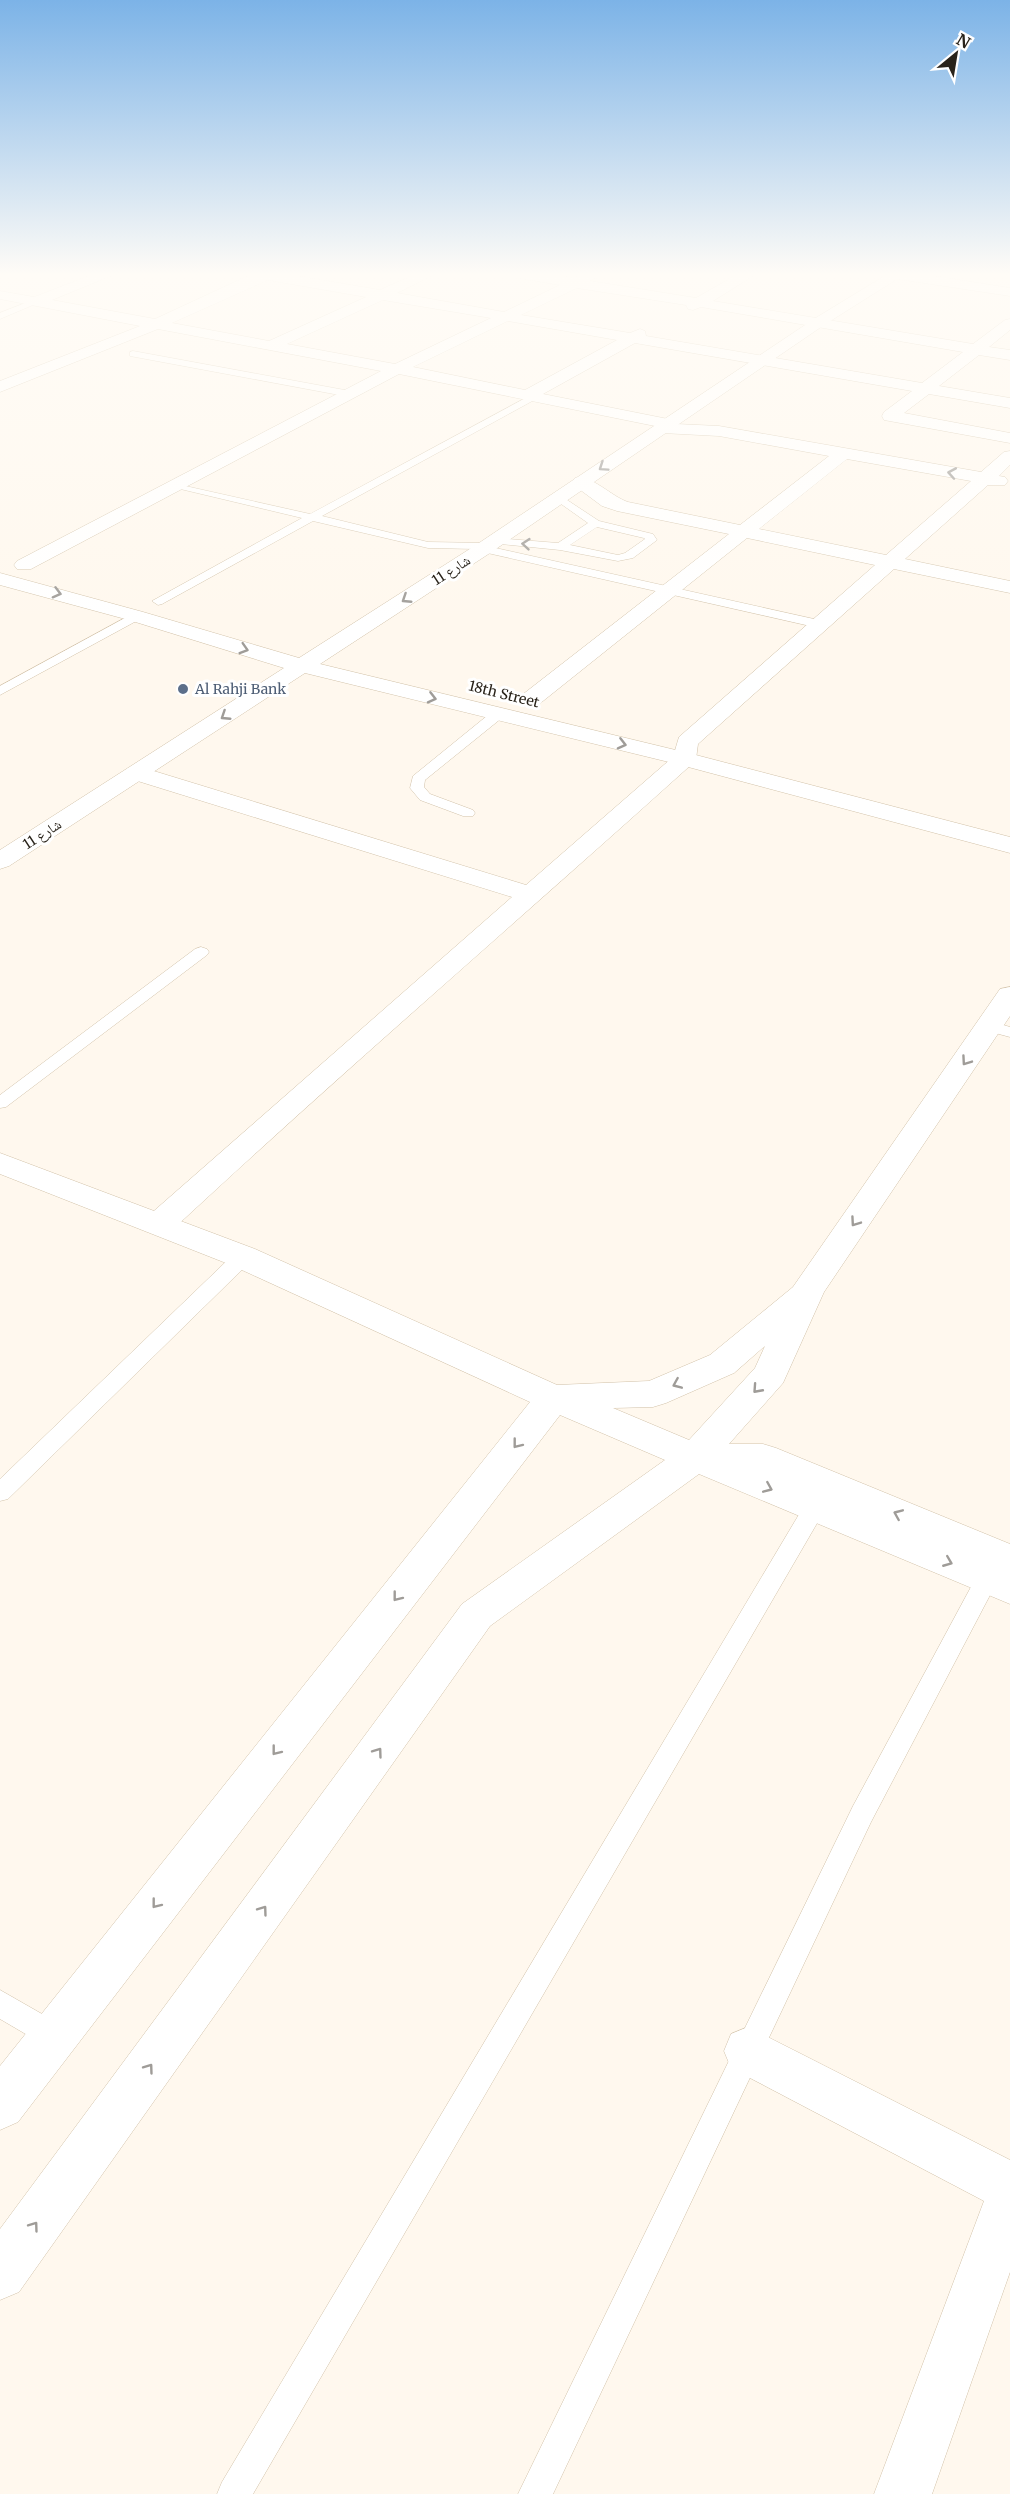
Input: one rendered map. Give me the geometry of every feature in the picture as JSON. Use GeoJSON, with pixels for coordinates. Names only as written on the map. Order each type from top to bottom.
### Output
{"type":"FeatureCollection","features":[{"type":"Feature","properties":{"kind":"street"},"geometry":{"type":"LineString","coordinates":[[24,565],[357,390]]}},
{"type":"Feature","properties":{"kind":"street"},"geometry":{"type":"LineString","coordinates":[[502,390],[665,426],[719,431],[1010,483]]}},
{"type":"Feature","properties":{"kind":"street"},"geometry":{"type":"LineString","coordinates":[[530,396],[540,390]]}},
{"type":"Feature","properties":{"kind":"street","name":"شارع 11"},"geometry":{"type":"LineString","coordinates":[[0,861],[328,650],[717,390]]}},
{"type":"Feature","properties":{"kind":"street"},"geometry":{"type":"LineString","coordinates":[[925,390],[890,416],[1010,438]]}},
{"type":"Feature","properties":{"kind":"street"},"geometry":{"type":"LineString","coordinates":[[935,390],[1010,403]]}},
{"type":"Feature","properties":{"kind":"street"},"geometry":{"type":"LineString","coordinates":[[530,700],[844,453]]}},
{"type":"Feature","properties":{"kind":"street"},"geometry":{"type":"LineString","coordinates":[[159,1224],[217,1169],[532,895],[819,624],[1010,456]]}},
{"type":"Feature","properties":{"kind":"street"},"geometry":{"type":"LineString","coordinates":[[581,482],[609,502],[1010,587]]}},
{"type":"Feature","properties":{"kind":"street"},"geometry":{"type":"LineString","coordinates":[[0,559],[102,585]]}},
{"type":"Feature","properties":{"kind":"street"},"geometry":{"type":"LineString","coordinates":[[0,579],[136,616],[301,666],[498,714],[685,751],[1010,845]]}},
{"type":"Feature","properties":{"kind":"street"},"geometry":{"type":"LineString","coordinates":[[125,591],[192,611]]}},
{"type":"Feature","properties":{"kind":"street"},"geometry":{"type":"LineString","coordinates":[[305,644],[350,656]]}},
{"type":"Feature","properties":{"kind":"street","name":"18th Street"},"geometry":{"type":"LineString","coordinates":[[429,675],[530,700],[685,751],[929,802]]}},
{"type":"Feature","properties":{"kind":"street"},"geometry":{"type":"LineString","coordinates":[[136,773],[532,895]]}},
{"type":"Feature","properties":{"kind":"street"},"geometry":{"type":"LineString","coordinates":[[0,2273],[476,1616],[695,1457],[770,1374],[808,1290],[1000,1029],[1010,995]]}},
{"type":"Feature","properties":{"kind":"street"},"geometry":{"type":"LineString","coordinates":[[0,1163],[243,1257],[553,1398],[814,1507],[1002,1575]]}},
{"type":"Feature","properties":{"kind":"street"},"geometry":{"type":"LineString","coordinates":[[0,2105],[553,1398],[653,1394],[722,1365],[808,1290]]}},
{"type":"Feature","properties":{"kind":"street"},"geometry":{"type":"LineString","coordinates":[[695,1457],[763,1458],[1002,1575]]}},
{"type":"Feature","properties":{"kind":"street"},"geometry":{"type":"LineString","coordinates":[[747,2051],[1010,2187]]}},
{"type":"Feature","properties":{"kind":"street"},"geometry":{"type":"LineString","coordinates":[[903,2494],[1010,2199]]}},
{"type":"Feature","properties":{"kind":"lane"},"geometry":{"type":"LineString","coordinates":[[330,390],[350,394]]}},
{"type":"Feature","properties":{"kind":"lane"},"geometry":{"type":"LineString","coordinates":[[158,601],[530,396]]}},
{"type":"Feature","properties":{"kind":"lane"},"geometry":{"type":"LineString","coordinates":[[176,485],[428,545],[560,547],[618,558],[629,556],[651,540],[649,536],[595,523],[558,497]]}},
{"type":"Feature","properties":{"kind":"lane"},"geometry":{"type":"LineString","coordinates":[[560,547],[595,523]]}},
{"type":"Feature","properties":{"kind":"lane"},"geometry":{"type":"LineString","coordinates":[[487,545],[670,591],[819,624]]}},
{"type":"Feature","properties":{"kind":"lane"},"geometry":{"type":"LineString","coordinates":[[0,691],[136,616]]}},
{"type":"Feature","properties":{"kind":"lane"},"geometry":{"type":"LineString","coordinates":[[468,813],[425,796],[417,788],[418,779],[498,714]]}},
{"type":"Feature","properties":{"kind":"lane"},"geometry":{"type":"LineString","coordinates":[[0,1103],[201,952]]}},
{"type":"Feature","properties":{"kind":"lane"},"geometry":{"type":"LineString","coordinates":[[0,1493],[243,1257]]}},
{"type":"Feature","properties":{"kind":"lane"},"geometry":{"type":"LineString","coordinates":[[234,2494],[814,1507]]}},
{"type":"Feature","properties":{"kind":"lane"},"geometry":{"type":"LineString","coordinates":[[535,2494],[862,1814],[1002,1575]]}},
{"type":"Feature","properties":{"kind":"lane"},"geometry":{"type":"LineString","coordinates":[[0,2003],[53,2036]]}},
{"type":"Feature","properties":{"kind":"place","name":"Al Rahji Bank"},"geometry":{"type":"Point","coordinates":[183,689]}}]}
